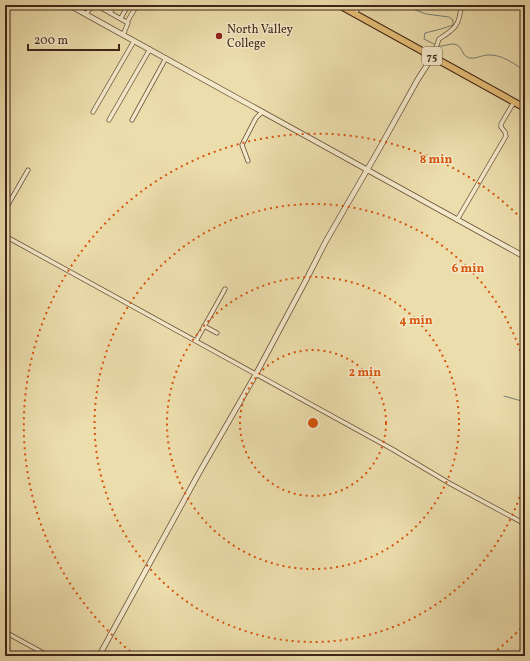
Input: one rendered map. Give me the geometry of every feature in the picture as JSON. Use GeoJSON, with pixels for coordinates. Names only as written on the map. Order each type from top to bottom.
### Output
{"type":"FeatureCollection","features":[{"type":"Feature","properties":{"kind":"highway","name":"75"},"geometry":{"type":"LineString","coordinates":[[339,5],[523,107]]}},
{"type":"Feature","properties":{"kind":"street"},"geometry":{"type":"LineString","coordinates":[[69,5],[525,257]]}},
{"type":"Feature","properties":{"kind":"street"},"geometry":{"type":"LineString","coordinates":[[86,14],[93,5]]}},
{"type":"Feature","properties":{"kind":"street"},"geometry":{"type":"LineString","coordinates":[[110,13],[114,5]]}},
{"type":"Feature","properties":{"kind":"street"},"geometry":{"type":"LineString","coordinates":[[121,18],[128,5]]}},
{"type":"Feature","properties":{"kind":"street"},"geometry":{"type":"LineString","coordinates":[[122,35],[128,25],[127,22],[137,5]]}},
{"type":"Feature","properties":{"kind":"street"},"geometry":{"type":"LineString","coordinates":[[355,14],[359,5]]}},
{"type":"Feature","properties":{"kind":"street"},"geometry":{"type":"LineString","coordinates":[[99,656],[199,473],[256,374],[326,241],[368,170],[418,79],[433,56],[439,39],[449,34],[459,22],[461,16],[461,5]]}},
{"type":"Feature","properties":{"kind":"street"},"geometry":{"type":"LineString","coordinates":[[99,6],[127,22]]}},
{"type":"Feature","properties":{"kind":"street"},"geometry":{"type":"LineString","coordinates":[[93,112],[134,41]]}},
{"type":"Feature","properties":{"kind":"street"},"geometry":{"type":"LineString","coordinates":[[109,120],[150,49]]}},
{"type":"Feature","properties":{"kind":"street"},"geometry":{"type":"LineString","coordinates":[[132,120],[166,58]]}},
{"type":"Feature","properties":{"kind":"street"},"geometry":{"type":"LineString","coordinates":[[523,107],[525,98]]}},
{"type":"Feature","properties":{"kind":"street"},"geometry":{"type":"LineString","coordinates":[[457,220],[506,136],[506,133],[501,126],[514,102]]}},
{"type":"Feature","properties":{"kind":"street"},"geometry":{"type":"LineString","coordinates":[[248,162],[242,145],[256,118],[262,112]]}},
{"type":"Feature","properties":{"kind":"street"},"geometry":{"type":"LineString","coordinates":[[5,210],[28,170]]}},
{"type":"Feature","properties":{"kind":"street"},"geometry":{"type":"LineString","coordinates":[[5,236],[525,524]]}},
{"type":"Feature","properties":{"kind":"street"},"geometry":{"type":"LineString","coordinates":[[196,341],[225,289]]}},
{"type":"Feature","properties":{"kind":"street"},"geometry":{"type":"LineString","coordinates":[[204,326],[217,333]]}},
{"type":"Feature","properties":{"kind":"street"},"geometry":{"type":"LineString","coordinates":[[5,632],[49,656]]}},
{"type":"Feature","properties":{"kind":"waterway"},"geometry":{"type":"LineString","coordinates":[[371,5],[381,5]]}},
{"type":"Feature","properties":{"kind":"waterway"},"geometry":{"type":"LineString","coordinates":[[402,5],[426,14],[449,17],[453,20],[453,25],[425,33],[424,39],[434,44]]}},
{"type":"Feature","properties":{"kind":"waterway"},"geometry":{"type":"LineString","coordinates":[[438,46],[455,44],[459,46],[465,56],[470,58],[488,55],[498,56],[508,60],[525,71]]}},
{"type":"Feature","properties":{"kind":"waterway"},"geometry":{"type":"LineString","coordinates":[[504,396],[525,402]]}},
{"type":"Feature","properties":{"kind":"place","name":"North Valley College"},"geometry":{"type":"Point","coordinates":[219,36]}}]}
